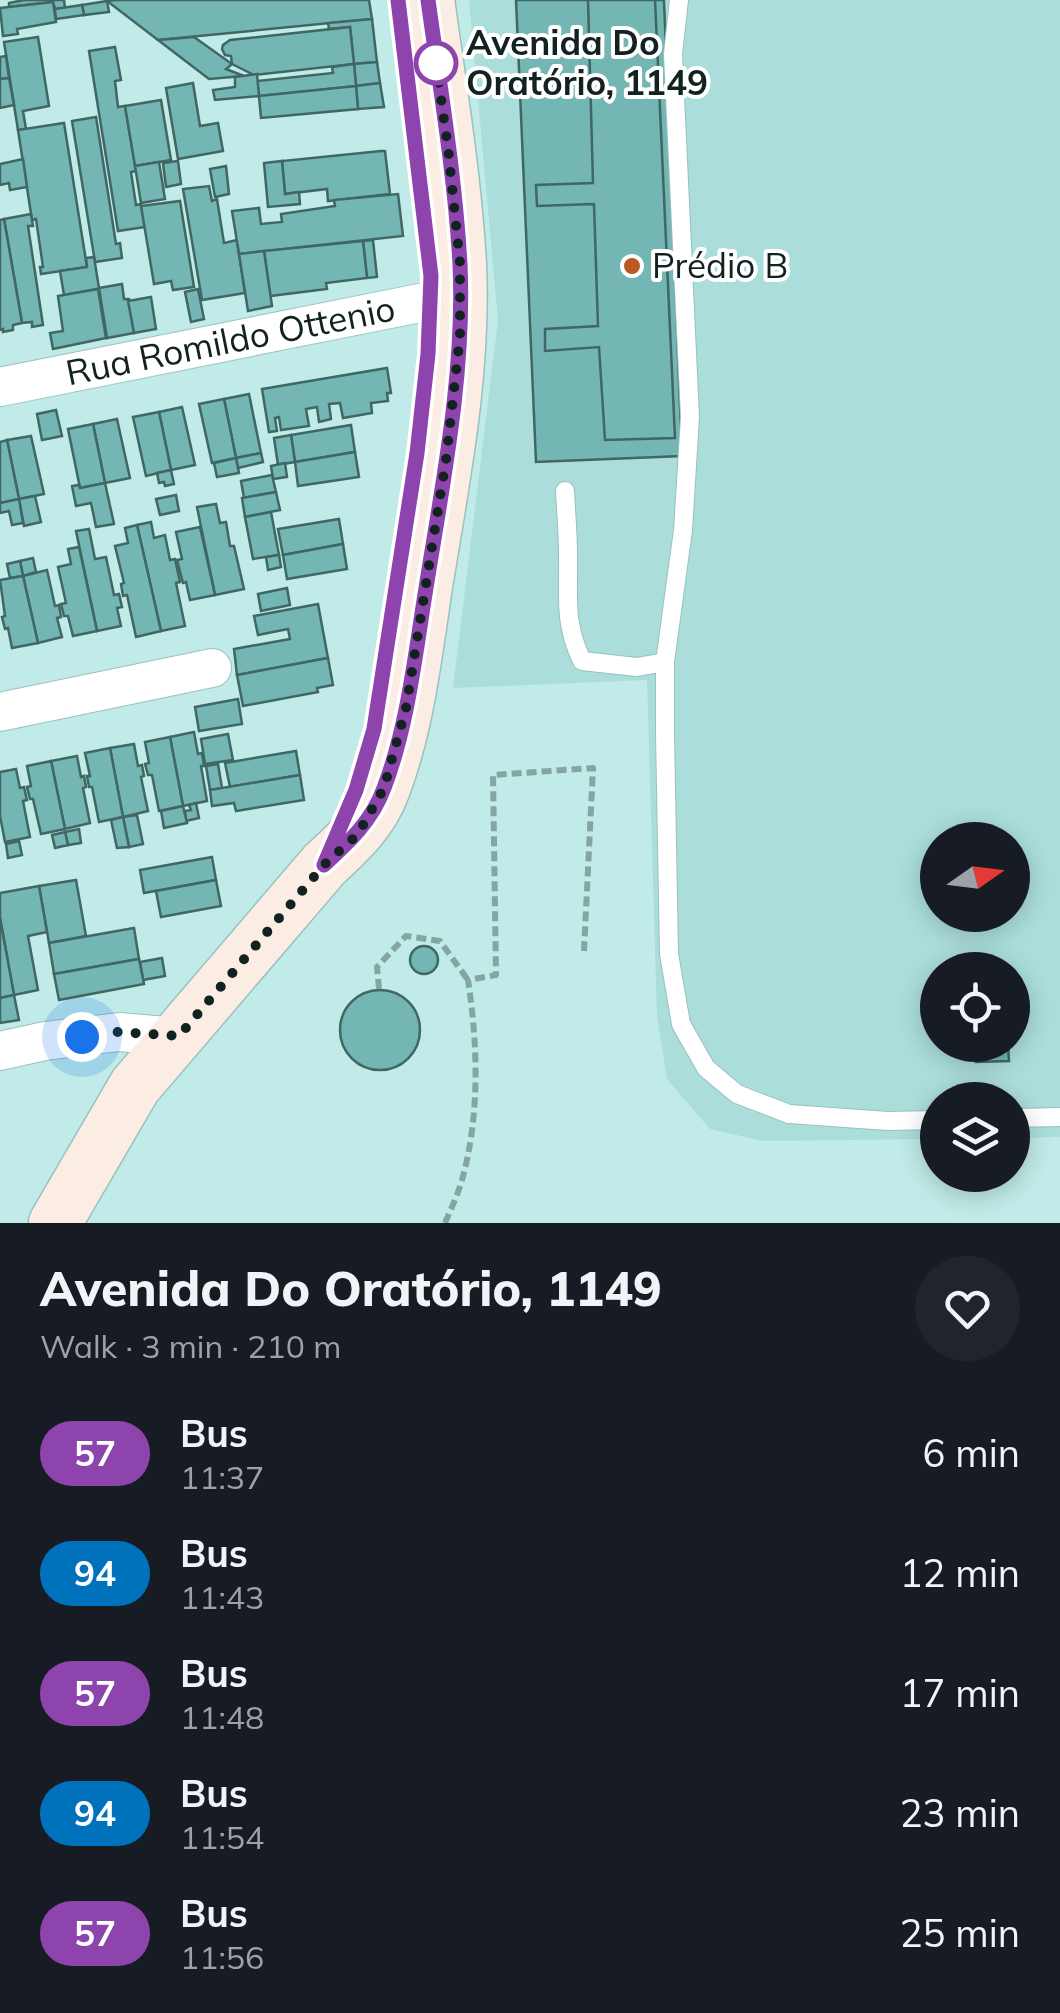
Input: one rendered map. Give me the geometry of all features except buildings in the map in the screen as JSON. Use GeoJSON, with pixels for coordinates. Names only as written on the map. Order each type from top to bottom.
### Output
{"type":"FeatureCollection","features":[{"type":"Feature","properties":{"kind":"main road"},"geometry":{"type":"LineString","coordinates":[[55,1223],[134,1086],[324,865],[358,834],[384,788],[406,708],[446,460],[460,336],[446,298],[422,188],[398,0]]}},
{"type":"Feature","properties":{"kind":"main road"},"geometry":{"type":"LineString","coordinates":[[428,0],[460,263],[446,298]]}},
{"type":"Feature","properties":{"kind":"street","name":"Rua Romildo Ottenio"},"geometry":{"type":"LineString","coordinates":[[0,387],[446,298]]}},
{"type":"Feature","properties":{"kind":"street"},"geometry":{"type":"LineString","coordinates":[[0,712],[212,668]]}},
{"type":"Feature","properties":{"kind":"street"},"geometry":{"type":"LineString","coordinates":[[0,1051],[118,1032],[179,1036]]}},
{"type":"Feature","properties":{"kind":"lane"},"geometry":{"type":"LineString","coordinates":[[679,0],[673,54],[690,418],[683,530],[665,662],[669,954],[682,1024],[706,1068],[737,1094],[788,1114],[920,1120]]}},
{"type":"Feature","properties":{"kind":"lane"},"geometry":{"type":"LineString","coordinates":[[565,491],[571,638],[582,661],[637,667],[665,662]]}},
{"type":"Feature","properties":{"kind":"lane"},"geometry":{"type":"LineString","coordinates":[[1030,1118],[1060,1118]]}},
{"type":"Feature","properties":{"kind":"path"},"geometry":{"type":"LineString","coordinates":[[468,980],[496,975],[493,775],[593,768],[584,951]]}},
{"type":"Feature","properties":{"kind":"path"},"geometry":{"type":"LineString","coordinates":[[379,990],[378,967],[406,936],[440,942],[468,980],[474,1018],[476,1097],[462,1179],[446,1223]]}},
{"type":"Feature","properties":{"kind":"shaded area"},"geometry":{"type":"Polygon","coordinates":[[[469,0],[1060,0],[1060,1137],[1030,1138],[1030,1082],[920,1082],[920,1139],[763,1141],[710,1129],[667,1079],[657,1016],[647,680],[453,688],[498,320],[469,0]]]}},
{"type":"Feature","properties":{"kind":"bus line","name":"57"},"geometry":{"type":"LineString","coordinates":[[398,0],[431,276],[428,354],[417,453],[374,729],[356,790],[324,865],[358,834],[384,788],[406,708],[446,460],[460,336],[460,263],[428,0]]}},
{"type":"Feature","properties":{"kind":"place","name":"Avenida Do Oratório, 1149"},"geometry":{"type":"Point","coordinates":[436,63]}},
{"type":"Feature","properties":{"kind":"place","name":"Prédio B"},"geometry":{"type":"Point","coordinates":[632,266]}},
{"type":"Feature","properties":{"kind":"route"},"geometry":{"type":"LineString","coordinates":[[82,1037],[118,1032],[179,1036],[324,865],[358,834],[384,788],[406,708],[446,460],[460,336],[460,263],[436,63]]}}]}
